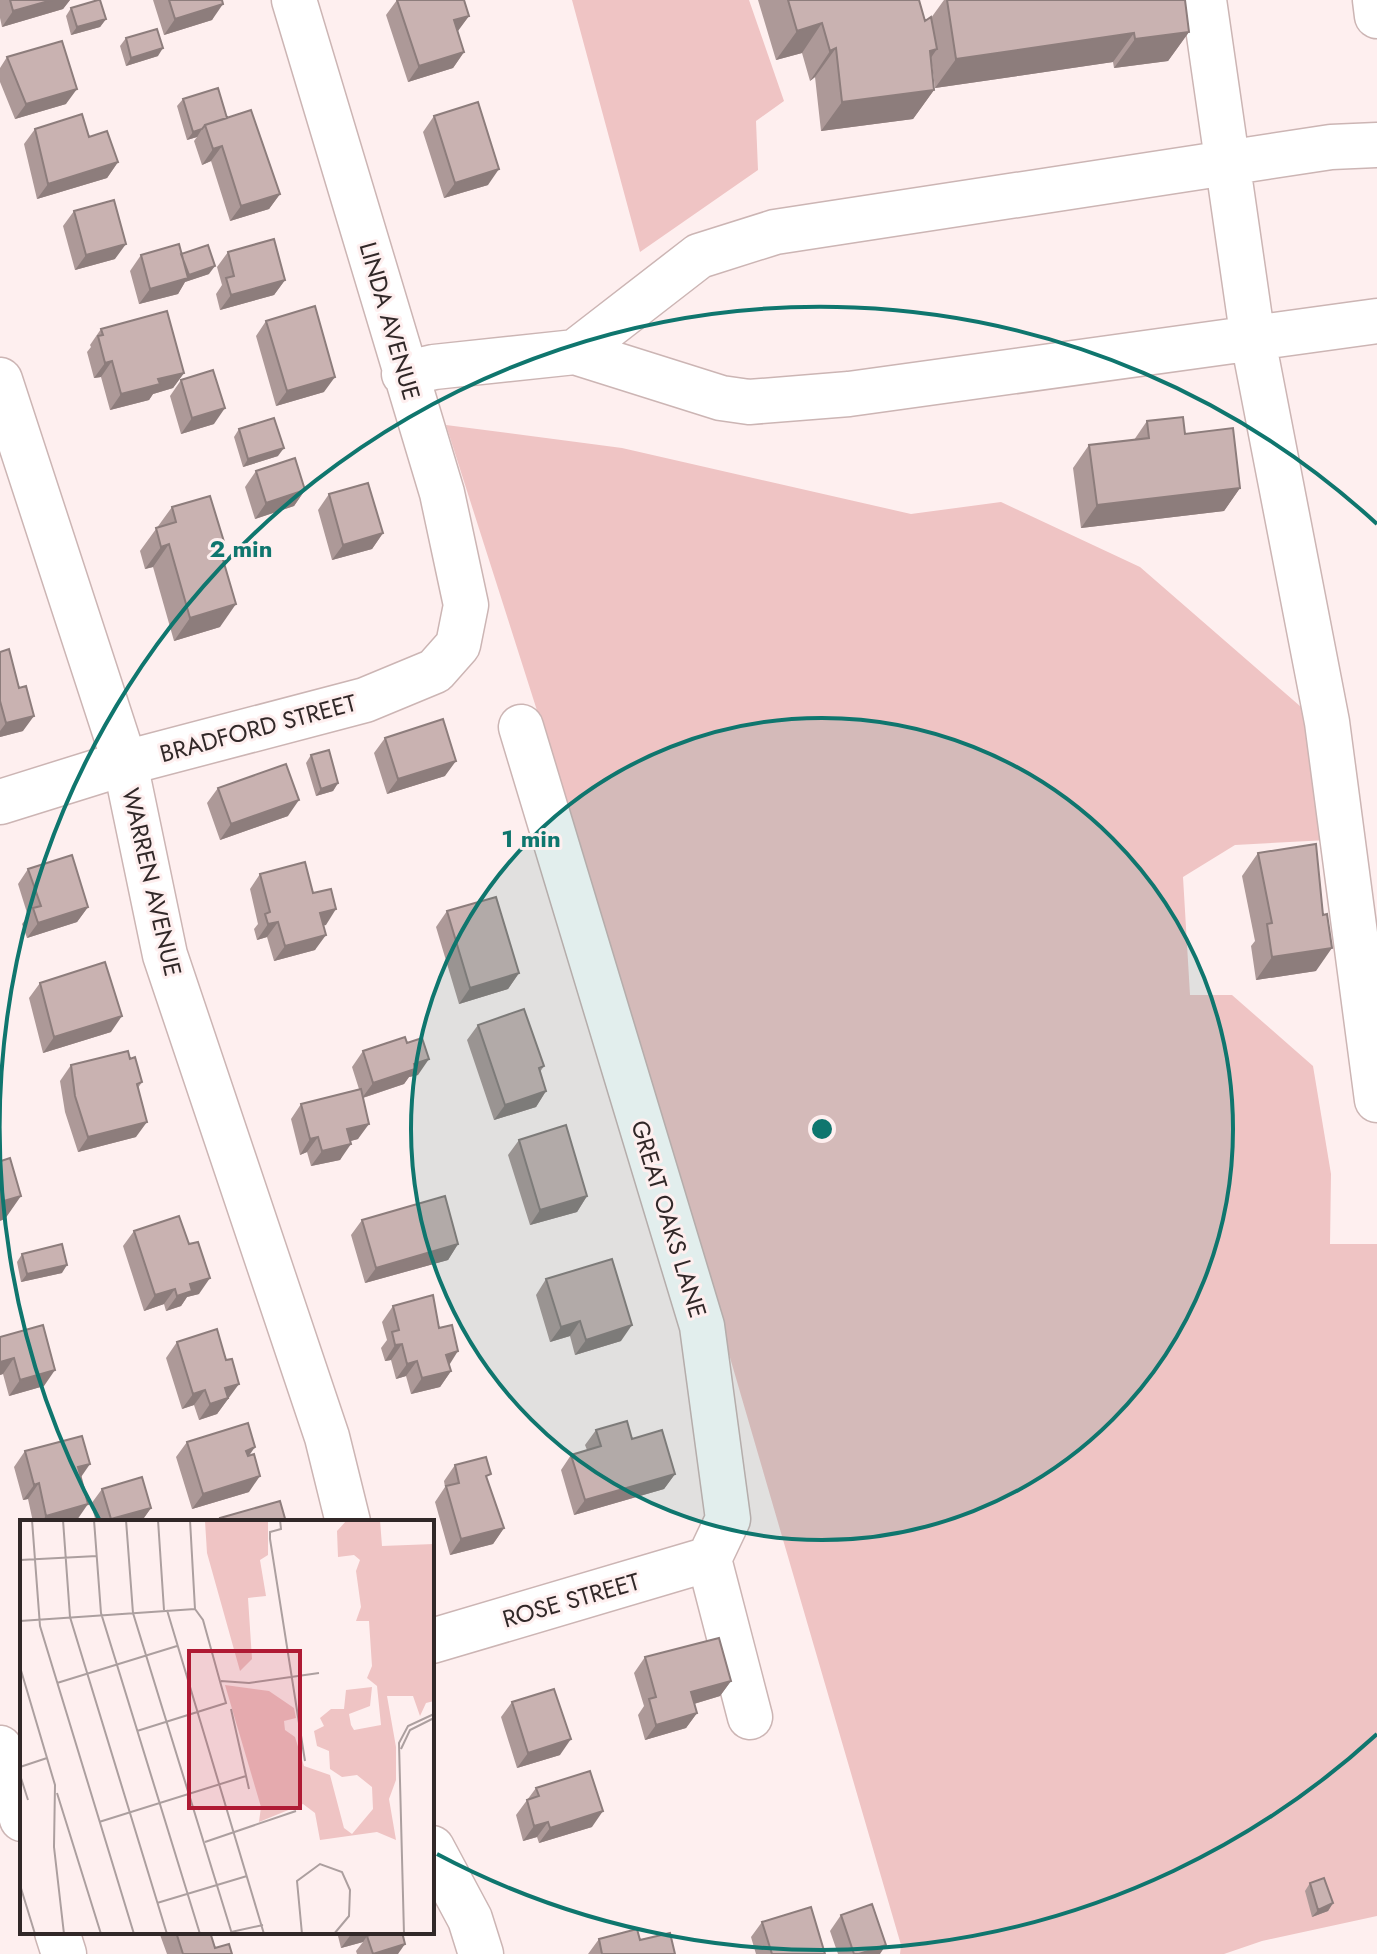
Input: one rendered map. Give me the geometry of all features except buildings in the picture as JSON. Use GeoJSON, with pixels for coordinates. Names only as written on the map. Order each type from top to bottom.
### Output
{"type":"FeatureCollection","features":[{"type":"Feature","properties":{"kind":"street","name":"LINDA AVENUE"},"geometry":{"type":"LineString","coordinates":[[294,0],[442,493],[466,605],[458,645]]}},
{"type":"Feature","properties":{"kind":"street"},"geometry":{"type":"LineString","coordinates":[[1204,0],[1253,340],[1327,722],[1377,1100]]}},
{"type":"Feature","properties":{"kind":"street"},"geometry":{"type":"LineString","coordinates":[[1375,0],[1377,16]]}},
{"type":"Feature","properties":{"kind":"street"},"geometry":{"type":"LineString","coordinates":[[575,352],[699,256],[775,232],[1331,147],[1377,145]]}},
{"type":"Feature","properties":{"kind":"street"},"geometry":{"type":"LineString","coordinates":[[404,374],[434,367],[575,352],[721,398],[749,402],[849,394],[1377,321]]}},
{"type":"Feature","properties":{"kind":"street","name":"WARREN AVENUE"},"geometry":{"type":"LineString","coordinates":[[0,380],[125,763],[165,955],[327,1437],[348,1520]]}},
{"type":"Feature","properties":{"kind":"street","name":"BRADFORD STREET"},"geometry":{"type":"LineString","coordinates":[[0,802],[125,763],[365,700],[435,671],[458,645]]}},
{"type":"Feature","properties":{"kind":"street","name":"GREAT OAKS LANE"},"geometry":{"type":"LineString","coordinates":[[521,727],[702,1326],[728,1519],[709,1559]]}},
{"type":"Feature","properties":{"kind":"street"},"geometry":{"type":"LineString","coordinates":[[709,1559],[750,1717]]}},
{"type":"Feature","properties":{"kind":"street","name":"ROSE STREET"},"geometry":{"type":"LineString","coordinates":[[434,1640],[709,1559]]}},
{"type":"Feature","properties":{"kind":"street"},"geometry":{"type":"LineString","coordinates":[[8,1770],[20,1812]]}},
{"type":"Feature","properties":{"kind":"street"},"geometry":{"type":"LineString","coordinates":[[434,1852],[470,1919],[481,1954]]}},
{"type":"Feature","properties":{"kind":"street"},"geometry":{"type":"LineString","coordinates":[[58,1934],[64,1954]]}},
{"type":"Feature","properties":{"kind":"shaded area"},"geometry":{"type":"Polygon","coordinates":[[[572,0],[749,0],[784,101],[756,121],[758,170],[640,252],[572,0]]]}},
{"type":"Feature","properties":{"kind":"shaded area"},"geometry":{"type":"Polygon","coordinates":[[[446,425],[622,448],[911,514],[1001,502],[1140,567],[1308,713],[1328,840],[1235,845],[1183,877],[1190,995],[1232,995],[1313,1066],[1331,1174],[1330,1244],[1377,1244],[1377,1916],[1262,1941],[1224,1954],[900,1954],[901,1945],[591,880],[446,425]]]}}]}
